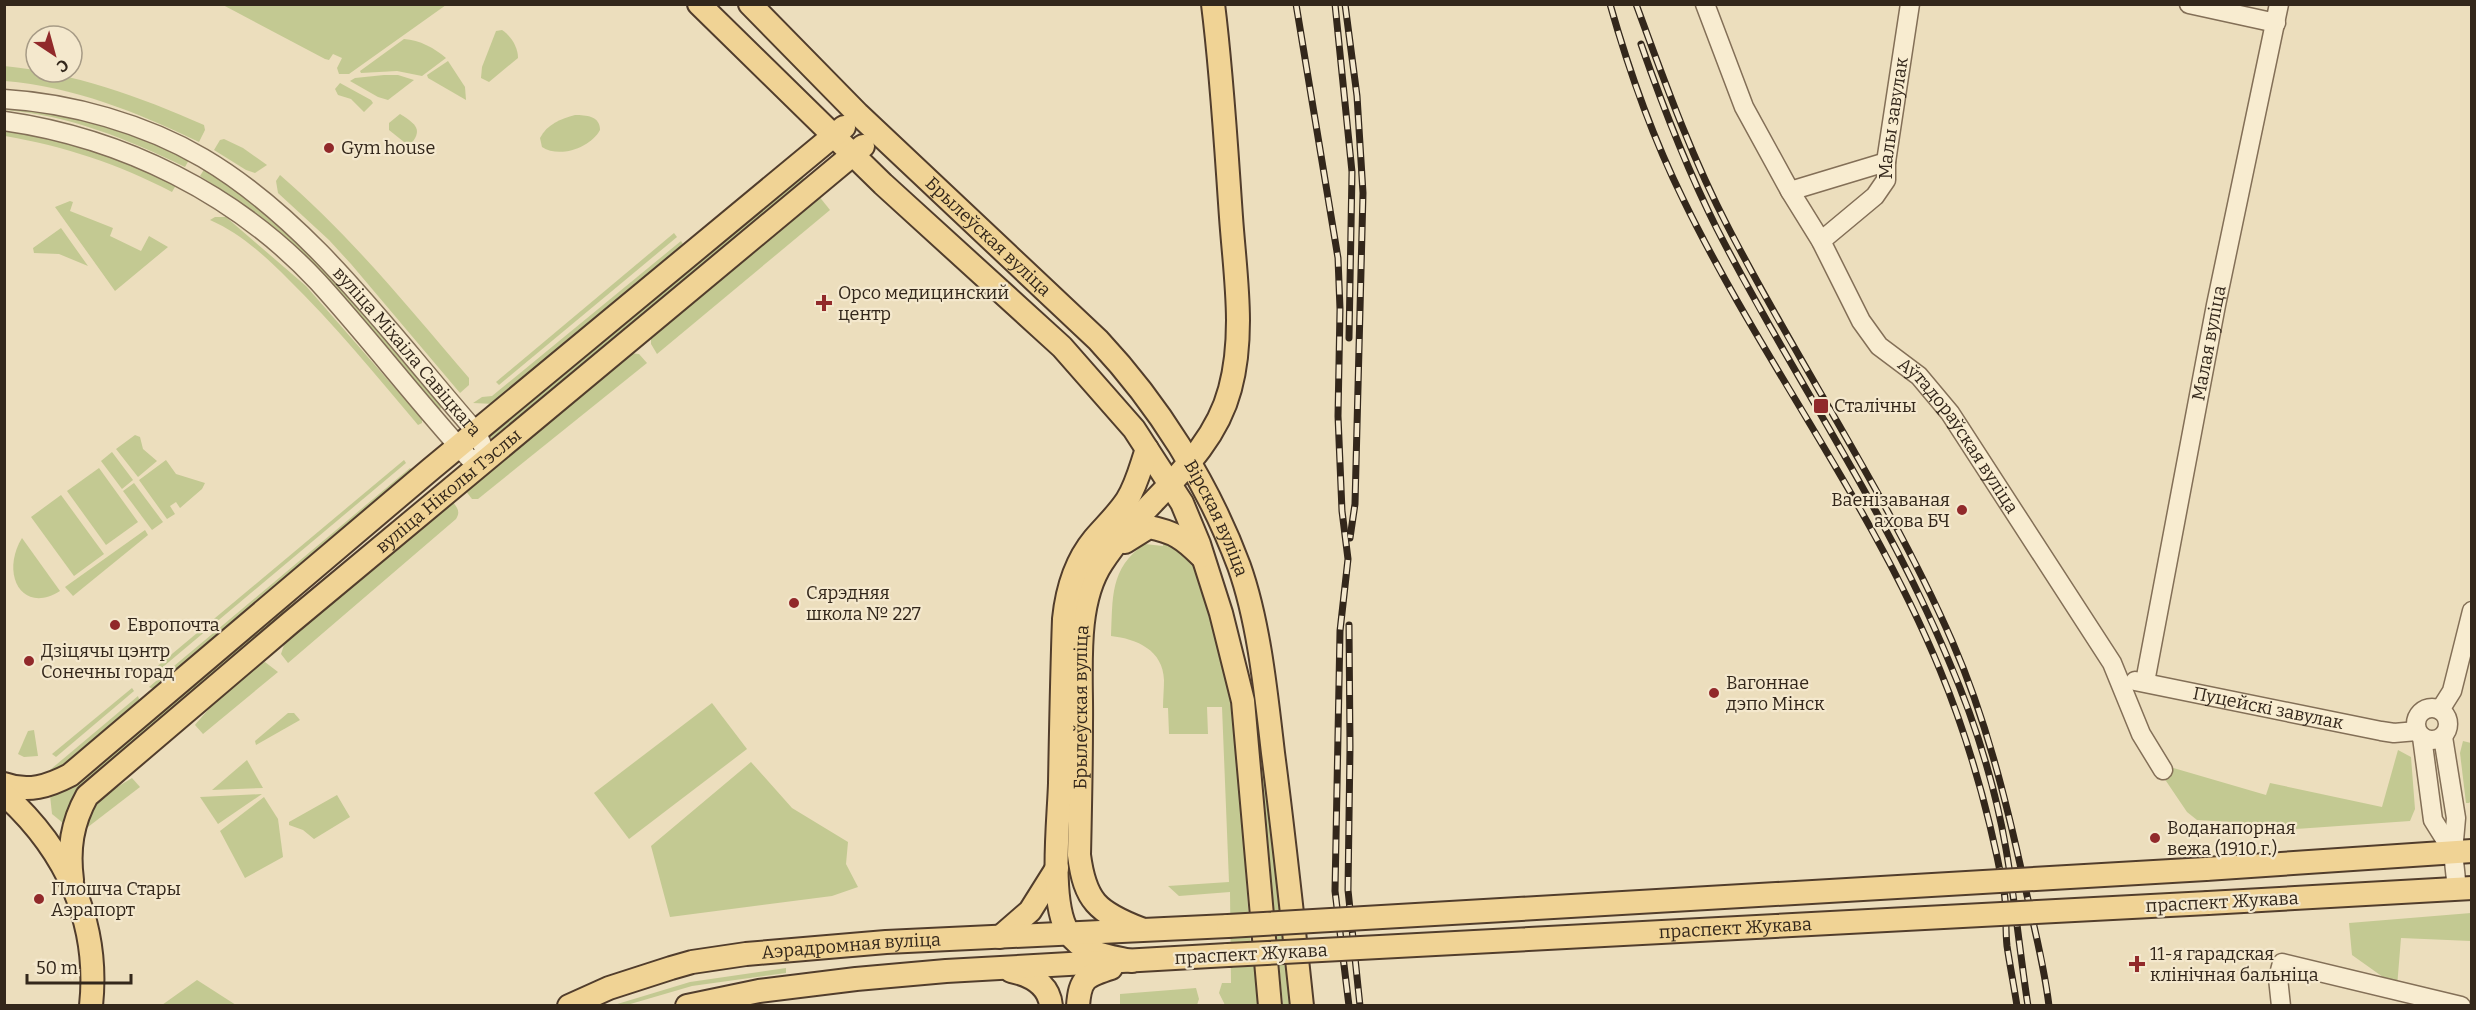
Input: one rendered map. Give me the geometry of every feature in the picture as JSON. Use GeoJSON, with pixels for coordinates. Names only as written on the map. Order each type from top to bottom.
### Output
{"type":"FeatureCollection","features":[{"type":"Feature","properties":{"kind":"main road"},"geometry":{"type":"LineString","coordinates":[[699,4],[827,128],[847,160]]}},
{"type":"Feature","properties":{"kind":"main road","name":"Брылеўская вуліца"},"geometry":{"type":"LineString","coordinates":[[750,4],[877,133],[1098,340],[1131,378],[1189,462],[1101,563],[1088,595],[1082,640],[1079,855],[1082,881],[1091,898],[1102,909],[1119,921],[1140,929]]}},
{"type":"Feature","properties":{"kind":"main road","name":"Вірская вуліца"},"geometry":{"type":"LineString","coordinates":[[1213,4],[1221,72],[1238,334],[1237,359],[1224,407],[1207,440],[1189,462],[1218,518],[1239,566],[1250,603],[1266,689],[1302,1005]]}},
{"type":"Feature","properties":{"kind":"main road"},"geometry":{"type":"LineString","coordinates":[[827,128],[858,114]]}},
{"type":"Feature","properties":{"kind":"main road","name":"вуліца Ніколы Тэслы"},"geometry":{"type":"LineString","coordinates":[[4,784],[28,789],[42,788],[70,775],[459,447],[809,157],[816,141],[827,128]]}},
{"type":"Feature","properties":{"kind":"main road","name":"вуліца Ніколы Тэслы"},"geometry":{"type":"LineString","coordinates":[[72,880],[70,861],[72,832],[77,814],[87,796],[877,133]]}},
{"type":"Feature","properties":{"kind":"main road","name":"Брылеўская вуліца"},"geometry":{"type":"LineString","coordinates":[[847,160],[874,175],[1062,347],[1115,405],[1170,484]]}},
{"type":"Feature","properties":{"kind":"main road","name":"Брылеўская вуліца"},"geometry":{"type":"LineString","coordinates":[[1068,933],[1061,918],[1057,867],[1064,619],[1068,590],[1084,552],[1130,494],[1147,448]]}},
{"type":"Feature","properties":{"kind":"main road","name":"Вірская вуліца"},"geometry":{"type":"LineString","coordinates":[[1170,484],[1182,503],[1204,558],[1221,613],[1243,701],[1270,1005]]}},
{"type":"Feature","properties":{"kind":"main road"},"geometry":{"type":"LineString","coordinates":[[1101,563],[1124,542],[1149,527],[1176,534],[1204,558]]}},
{"type":"Feature","properties":{"kind":"main road"},"geometry":{"type":"LineString","coordinates":[[4,795],[32,822],[72,880],[83,911],[88,935],[93,991],[91,1005]]}},
{"type":"Feature","properties":{"kind":"main road","name":"праспект Жукава"},"geometry":{"type":"LineString","coordinates":[[1140,929],[1228,926],[2206,870],[2462,851]]}},
{"type":"Feature","properties":{"kind":"main road","name":"Брылеўская вуліца"},"geometry":{"type":"LineString","coordinates":[[1000,937],[1030,911],[1057,867]]}},
{"type":"Feature","properties":{"kind":"main road","name":"праспект Жукава"},"geometry":{"type":"LineString","coordinates":[[1001,969],[2464,889]]}},
{"type":"Feature","properties":{"kind":"main road","name":"Аэрадромная вуліца"},"geometry":{"type":"LineString","coordinates":[[569,1005],[609,988],[692,962],[746,954],[886,942],[1140,929]]}},
{"type":"Feature","properties":{"kind":"main road"},"geometry":{"type":"LineString","coordinates":[[1068,933],[1076,942],[1094,952],[1132,961]]}},
{"type":"Feature","properties":{"kind":"main road"},"geometry":{"type":"LineString","coordinates":[[1078,1005],[1081,986],[1085,978],[1132,961]]}},
{"type":"Feature","properties":{"kind":"main road"},"geometry":{"type":"LineString","coordinates":[[1001,969],[1027,975],[1040,982],[1051,1005]]}},
{"type":"Feature","properties":{"kind":"main road","name":"Аэрадромная вуліца"},"geometry":{"type":"LineString","coordinates":[[687,1005],[759,991],[856,979],[1001,969]]}},
{"type":"Feature","properties":{"kind":"street","name":"Аўтадораўская вуліца"},"geometry":{"type":"LineString","coordinates":[[1705,4],[1744,107],[1790,191],[1821,241],[1861,321],[1879,346],[1919,376],[1950,413],[2112,663],[2121,680],[2141,734],[2163,770]]}},
{"type":"Feature","properties":{"kind":"street","name":"Малы завулак"},"geometry":{"type":"LineString","coordinates":[[1821,241],[1875,196],[1886,180],[1886,162],[1910,4]]}},
{"type":"Feature","properties":{"kind":"street"},"geometry":{"type":"LineString","coordinates":[[2188,4],[2276,23]]}},
{"type":"Feature","properties":{"kind":"street","name":"Малая вуліца"},"geometry":{"type":"LineString","coordinates":[[2145,682],[2214,315],[2279,4]]}},
{"type":"Feature","properties":{"kind":"street","name":"вуліца Міхаіла Савіцкага"},"geometry":{"type":"LineString","coordinates":[[4,99],[60,106],[126,124],[202,157],[221,170],[262,201],[326,260],[477,433],[484,449],[484,461],[469,458],[317,282],[265,234],[237,212],[150,162],[119,149],[55,130],[4,121]]}},
{"type":"Feature","properties":{"kind":"street"},"geometry":{"type":"LineString","coordinates":[[1790,191],[1886,162]]}},
{"type":"Feature","properties":{"kind":"street"},"geometry":{"type":"LineString","coordinates":[[2440,710],[2452,691],[2472,611]]}},
{"type":"Feature","properties":{"kind":"street","name":"Пуцейскі завулак"},"geometry":{"type":"LineString","coordinates":[[2121,680],[2145,682],[2381,731],[2420,734]]}},
{"type":"Feature","properties":{"kind":"street"},"geometry":{"type":"LineString","coordinates":[[2462,851],[2433,820],[2420,734],[2415,723],[2421,712],[2428,708],[2440,710],[2447,720],[2447,730],[2443,737],[2462,851],[2464,889]]}},
{"type":"Feature","properties":{"kind":"street"},"geometry":{"type":"LineString","coordinates":[[2420,734],[2433,740],[2443,737]]}},
{"type":"Feature","properties":{"kind":"street"},"geometry":{"type":"LineString","coordinates":[[2281,1005],[2278,978],[2282,963],[2461,1005]]}},
{"type":"Feature","properties":{"kind":"green space"},"geometry":{"type":"Polygon","coordinates":[[[223,5],[446,5],[349,74],[339,74],[337,68],[342,58],[333,54],[329,60],[325,59],[223,5]]]}},
{"type":"Feature","properties":{"kind":"green space"},"geometry":{"type":"Polygon","coordinates":[[[502,30],[513,42],[518,58],[489,82],[481,78],[482,67],[496,31],[502,30]]]}},
{"type":"Feature","properties":{"kind":"green space"},"geometry":{"type":"Polygon","coordinates":[[[404,39],[426,45],[446,58],[422,76],[397,71],[361,73],[360,71],[404,39]]]}},
{"type":"Feature","properties":{"kind":"green space"},"geometry":{"type":"Polygon","coordinates":[[[448,61],[465,87],[466,100],[428,78],[427,75],[448,61]]]}},
{"type":"Feature","properties":{"kind":"green space"},"geometry":{"type":"Polygon","coordinates":[[[4,66],[24,68],[24,83],[5,81],[4,66]]]}},
{"type":"Feature","properties":{"kind":"green space"},"geometry":{"type":"Polygon","coordinates":[[[398,75],[414,80],[388,100],[350,81],[355,78],[398,75]]]}},
{"type":"Feature","properties":{"kind":"green space"},"geometry":{"type":"Polygon","coordinates":[[[84,81],[180,114],[204,125],[205,130],[199,142],[129,111],[56,89],[31,84],[84,84],[84,81]]]}},
{"type":"Feature","properties":{"kind":"green space"},"geometry":{"type":"Polygon","coordinates":[[[340,83],[373,103],[364,112],[351,99],[338,95],[335,89],[340,83]]]}},
{"type":"Feature","properties":{"kind":"green space"},"geometry":{"type":"Polygon","coordinates":[[[38,105],[106,123],[190,158],[185,167],[97,130],[52,117],[5,110],[4,106],[38,105]]]}},
{"type":"Feature","properties":{"kind":"green space"},"geometry":{"type":"Polygon","coordinates":[[[400,114],[414,124],[417,131],[409,146],[389,130],[389,123],[400,114]]]}},
{"type":"Feature","properties":{"kind":"green space"},"geometry":{"type":"Polygon","coordinates":[[[575,115],[588,116],[598,122],[600,130],[590,142],[574,149],[557,152],[542,147],[540,138],[546,129],[560,120],[575,115]]]}},
{"type":"Feature","properties":{"kind":"green space"},"geometry":{"type":"Polygon","coordinates":[[[4,129],[72,143],[131,163],[176,185],[172,192],[90,157],[5,136],[4,129]]]}},
{"type":"Feature","properties":{"kind":"green space"},"geometry":{"type":"Polygon","coordinates":[[[224,139],[243,148],[267,165],[255,173],[246,170],[214,150],[220,140],[224,139]]]}},
{"type":"Feature","properties":{"kind":"green space"},"geometry":{"type":"Polygon","coordinates":[[[205,168],[246,195],[313,252],[445,404],[439,410],[340,294],[275,230],[245,206],[200,176],[205,168]]]}},
{"type":"Feature","properties":{"kind":"green space"},"geometry":{"type":"Polygon","coordinates":[[[280,175],[355,247],[469,378],[469,385],[460,393],[351,264],[329,240],[278,193],[276,181],[280,175]]]}},
{"type":"Feature","properties":{"kind":"green space"},"geometry":{"type":"Polygon","coordinates":[[[801,175],[807,183],[491,444],[488,437],[490,435],[801,175]]]}},
{"type":"Feature","properties":{"kind":"green space"},"geometry":{"type":"Polygon","coordinates":[[[818,195],[830,210],[657,354],[651,344],[651,336],[818,195]]]}},
{"type":"Feature","properties":{"kind":"green space"},"geometry":{"type":"Polygon","coordinates":[[[73,202],[70,211],[113,228],[110,236],[141,251],[149,236],[168,247],[115,291],[55,207],[73,202]]]}},
{"type":"Feature","properties":{"kind":"green space"},"geometry":{"type":"Polygon","coordinates":[[[215,217],[226,217],[306,286],[422,419],[422,423],[418,425],[338,332],[287,278],[251,245],[210,220],[215,217]]]}},
{"type":"Feature","properties":{"kind":"green space"},"geometry":{"type":"Polygon","coordinates":[[[61,228],[88,266],[59,254],[34,253],[33,248],[61,228]]]}},
{"type":"Feature","properties":{"kind":"green space"},"geometry":{"type":"Polygon","coordinates":[[[674,233],[677,237],[499,385],[496,382],[674,233]]]}},
{"type":"Feature","properties":{"kind":"green space"},"geometry":{"type":"Polygon","coordinates":[[[681,241],[683,244],[655,275],[494,404],[473,403],[482,397],[492,396],[681,241]]]}},
{"type":"Feature","properties":{"kind":"green space"},"geometry":{"type":"Polygon","coordinates":[[[630,353],[639,354],[647,363],[478,499],[472,499],[465,490],[630,353]]]}},
{"type":"Feature","properties":{"kind":"green space"},"geometry":{"type":"Polygon","coordinates":[[[135,435],[140,437],[143,449],[157,461],[138,477],[116,449],[135,435]]]}},
{"type":"Feature","properties":{"kind":"green space"},"geometry":{"type":"Polygon","coordinates":[[[112,452],[133,480],[122,489],[101,461],[112,452]]]}},
{"type":"Feature","properties":{"kind":"green space"},"geometry":{"type":"Polygon","coordinates":[[[166,460],[176,474],[205,483],[202,489],[180,508],[176,502],[170,506],[175,514],[167,519],[139,480],[166,460]]]}},
{"type":"Feature","properties":{"kind":"green space"},"geometry":{"type":"Polygon","coordinates":[[[404,460],[406,463],[145,682],[142,679],[404,460]]]}},
{"type":"Feature","properties":{"kind":"green space"},"geometry":{"type":"Polygon","coordinates":[[[99,468],[138,522],[106,545],[67,491],[99,468]]]}},
{"type":"Feature","properties":{"kind":"green space"},"geometry":{"type":"Polygon","coordinates":[[[410,468],[416,475],[155,690],[149,687],[410,468]]]}},
{"type":"Feature","properties":{"kind":"green space"},"geometry":{"type":"Polygon","coordinates":[[[134,483],[163,522],[152,530],[123,491],[134,483]]]}},
{"type":"Feature","properties":{"kind":"green space"},"geometry":{"type":"Polygon","coordinates":[[[61,495],[104,554],[74,576],[31,517],[61,495]]]}},
{"type":"Feature","properties":{"kind":"green space"},"geometry":{"type":"Polygon","coordinates":[[[451,500],[458,509],[456,519],[288,663],[281,654],[285,642],[451,500]]]}},
{"type":"Feature","properties":{"kind":"green space"},"geometry":{"type":"Polygon","coordinates":[[[145,530],[148,535],[73,596],[65,587],[145,530]]]}},
{"type":"Feature","properties":{"kind":"green space"},"geometry":{"type":"Polygon","coordinates":[[[1165,536],[1189,550],[1199,574],[1234,707],[1251,950],[1262,1005],[1225,1005],[1219,993],[1222,983],[1231,983],[1230,892],[1179,896],[1168,886],[1229,882],[1222,707],[1207,707],[1208,734],[1169,734],[1168,708],[1163,708],[1163,670],[1159,661],[1154,654],[1139,643],[1111,636],[1113,597],[1119,574],[1133,553],[1145,544],[1163,546],[1165,536]]]}},
{"type":"Feature","properties":{"kind":"green space"},"geometry":{"type":"Polygon","coordinates":[[[22,538],[60,591],[47,597],[35,598],[25,594],[18,587],[13,565],[22,538]]]}},
{"type":"Feature","properties":{"kind":"green space"},"geometry":{"type":"Polygon","coordinates":[[[294,596],[297,599],[69,828],[52,814],[50,795],[294,596]]]}},
{"type":"Feature","properties":{"kind":"green space"},"geometry":{"type":"Polygon","coordinates":[[[265,662],[278,672],[203,734],[195,725],[238,679],[265,662]]]}},
{"type":"Feature","properties":{"kind":"green space"},"geometry":{"type":"Polygon","coordinates":[[[132,688],[134,691],[56,757],[52,754],[132,688]]]}},
{"type":"Feature","properties":{"kind":"green space"},"geometry":{"type":"Polygon","coordinates":[[[138,696],[140,702],[57,775],[44,775],[138,696]]]}},
{"type":"Feature","properties":{"kind":"green space"},"geometry":{"type":"Polygon","coordinates":[[[712,703],[747,749],[629,839],[594,793],[712,703]]]}},
{"type":"Feature","properties":{"kind":"green space"},"geometry":{"type":"Polygon","coordinates":[[[288,713],[294,713],[300,720],[256,745],[255,741],[288,713]]]}},
{"type":"Feature","properties":{"kind":"green space"},"geometry":{"type":"Polygon","coordinates":[[[34,730],[38,756],[24,757],[18,754],[28,731],[34,730]]]}},
{"type":"Feature","properties":{"kind":"green space"},"geometry":{"type":"Polygon","coordinates":[[[2463,741],[2471,743],[2472,800],[2469,803],[2466,803],[2460,753],[2463,741]]]}},
{"type":"Feature","properties":{"kind":"green space"},"geometry":{"type":"Polygon","coordinates":[[[2398,750],[2411,757],[2415,809],[2410,821],[2296,829],[2266,824],[2197,820],[2187,812],[2164,778],[2170,767],[2266,795],[2270,783],[2382,807],[2398,750]]]}},
{"type":"Feature","properties":{"kind":"green space"},"geometry":{"type":"Polygon","coordinates":[[[1259,755],[1262,755],[1292,1005],[1283,1005],[1259,755]]]}},
{"type":"Feature","properties":{"kind":"green space"},"geometry":{"type":"Polygon","coordinates":[[[247,760],[263,788],[212,790],[247,760]]]}},
{"type":"Feature","properties":{"kind":"green space"},"geometry":{"type":"Polygon","coordinates":[[[751,762],[792,808],[848,842],[846,864],[858,887],[832,896],[670,917],[651,846],[751,762]]]}},
{"type":"Feature","properties":{"kind":"green space"},"geometry":{"type":"Polygon","coordinates":[[[132,778],[140,787],[88,827],[81,826],[96,800],[132,778]]]}},
{"type":"Feature","properties":{"kind":"green space"},"geometry":{"type":"Polygon","coordinates":[[[262,794],[218,824],[200,797],[262,794]]]}},
{"type":"Feature","properties":{"kind":"green space"},"geometry":{"type":"Polygon","coordinates":[[[337,795],[350,817],[314,839],[303,830],[289,825],[289,822],[337,795]]]}},
{"type":"Feature","properties":{"kind":"green space"},"geometry":{"type":"Polygon","coordinates":[[[264,797],[278,819],[283,857],[245,878],[220,831],[264,797]]]}},
{"type":"Feature","properties":{"kind":"green space"},"geometry":{"type":"Polygon","coordinates":[[[2471,913],[2471,941],[2401,938],[2397,987],[2352,955],[2349,923],[2471,913]]]}},
{"type":"Feature","properties":{"kind":"green space"},"geometry":{"type":"Polygon","coordinates":[[[786,968],[786,973],[692,986],[627,1005],[614,1005],[690,982],[786,968]]]}},
{"type":"Feature","properties":{"kind":"green space"},"geometry":{"type":"Polygon","coordinates":[[[197,980],[236,1005],[162,1005],[197,980]]]}},
{"type":"Feature","properties":{"kind":"green space"},"geometry":{"type":"Polygon","coordinates":[[[1196,988],[1199,999],[1197,1005],[1120,1005],[1120,994],[1196,988]]]}},
{"type":"Feature","properties":{"kind":"railway"},"geometry":{"type":"LineString","coordinates":[[1296,4],[1338,258],[1340,309],[1338,416],[1342,511],[1348,559],[1340,631],[1335,891],[1349,1006]]}},
{"type":"Feature","properties":{"kind":"railway"},"geometry":{"type":"LineString","coordinates":[[1335,4],[1352,172],[1349,338]]}},
{"type":"Feature","properties":{"kind":"railway"},"geometry":{"type":"LineString","coordinates":[[1345,4],[1357,96],[1363,193],[1355,504],[1350,538]]}},
{"type":"Feature","properties":{"kind":"railway"},"geometry":{"type":"LineString","coordinates":[[1610,4],[1642,103],[1683,199],[1746,317],[1882,549],[1913,609],[1951,697],[1978,779],[2004,891],[2007,946],[2017,1006]]}},
{"type":"Feature","properties":{"kind":"railway"},"geometry":{"type":"LineString","coordinates":[[1636,4],[1702,173],[1728,227],[1901,535],[1964,670],[1985,730],[2002,790],[2038,944],[2049,1006]]}},
{"type":"Feature","properties":{"kind":"railway"},"geometry":{"type":"LineString","coordinates":[[1641,44],[1676,138],[1717,229],[1896,548],[1958,682],[1983,752],[1996,801],[2006,849],[2028,1006]]}},
{"type":"Feature","properties":{"kind":"railway"},"geometry":{"type":"LineString","coordinates":[[1349,625],[1348,890],[1360,1006]]}},
{"type":"Feature","properties":{"kind":"place","name":"Gym house"},"geometry":{"type":"Point","coordinates":[329,148]}},
{"type":"Feature","properties":{"kind":"place","name":"Орсо медицинский центр"},"geometry":{"type":"Point","coordinates":[824,303]}},
{"type":"Feature","properties":{"kind":"place","name":"Сталічны"},"geometry":{"type":"Point","coordinates":[1821,406]}},
{"type":"Feature","properties":{"kind":"place","name":"Ваенізаваная ахова БЧ"},"geometry":{"type":"Point","coordinates":[1962,510]}},
{"type":"Feature","properties":{"kind":"place","name":"Сярэдняя школа № 227"},"geometry":{"type":"Point","coordinates":[794,603]}},
{"type":"Feature","properties":{"kind":"place","name":"Европочта"},"geometry":{"type":"Point","coordinates":[115,625]}},
{"type":"Feature","properties":{"kind":"place","name":"Дзіцячы цэнтр Сонечны горад"},"geometry":{"type":"Point","coordinates":[29,661]}},
{"type":"Feature","properties":{"kind":"place","name":"Вагоннае дэпо Мінск"},"geometry":{"type":"Point","coordinates":[1714,693]}},
{"type":"Feature","properties":{"kind":"place","name":"Воданапорная вежа (1910 г.)"},"geometry":{"type":"Point","coordinates":[2155,838]}},
{"type":"Feature","properties":{"kind":"place","name":"Плошча Стары Аэрапорт"},"geometry":{"type":"Point","coordinates":[39,899]}},
{"type":"Feature","properties":{"kind":"place","name":"11-я гарадская клінічная бальніца"},"geometry":{"type":"Point","coordinates":[2137,964]}}]}
